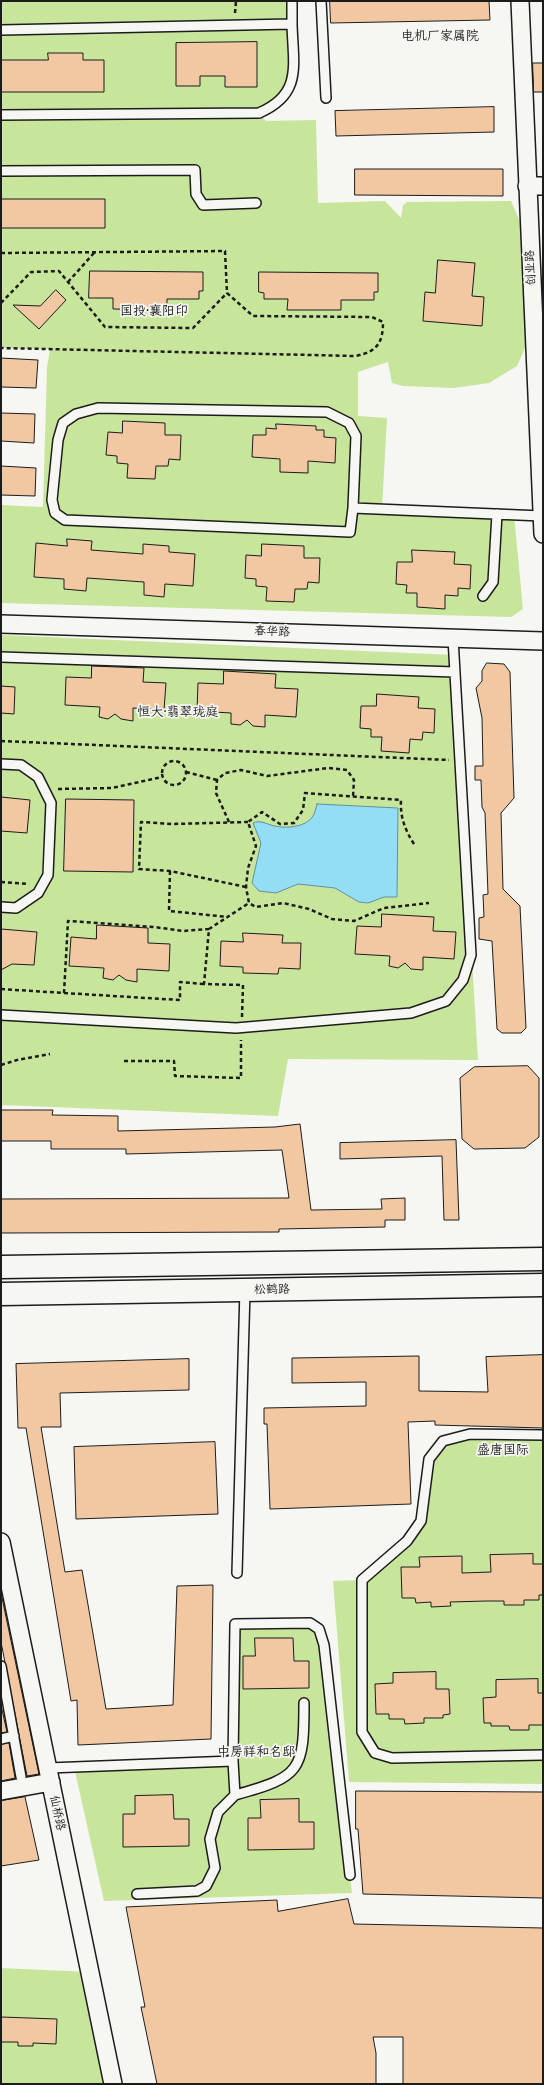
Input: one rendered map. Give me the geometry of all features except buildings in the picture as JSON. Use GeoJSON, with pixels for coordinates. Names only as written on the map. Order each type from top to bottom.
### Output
{"type":"FeatureCollection","features":[{"type":"Feature","properties":{"kind":"main road"},"geometry":{"type":"LineString","coordinates":[[1,1268],[543,1259]]}},
{"type":"Feature","properties":{"kind":"main road","name":"松鹤路"},"geometry":{"type":"LineString","coordinates":[[1,1294],[543,1285]]}},
{"type":"Feature","properties":{"kind":"street","name":"创业路"},"geometry":{"type":"LineString","coordinates":[[520,1],[535,186],[543,534]]}},
{"type":"Feature","properties":{"kind":"street","name":"春华路"},"geometry":{"type":"LineString","coordinates":[[1,624],[543,641]]}},
{"type":"Feature","properties":{"kind":"street","name":"仙桥路"},"geometry":{"type":"LineString","coordinates":[[1,1542],[113,2084]]}},
{"type":"Feature","properties":{"kind":"street"},"geometry":{"type":"LineString","coordinates":[[1,1791],[49,1775]]}},
{"type":"Feature","properties":{"kind":"lane"},"geometry":{"type":"LineString","coordinates":[[1,115],[259,113],[274,106],[288,92],[293,74],[292,1]]}},
{"type":"Feature","properties":{"kind":"lane"},"geometry":{"type":"LineString","coordinates":[[322,1],[326,98]]}},
{"type":"Feature","properties":{"kind":"lane"},"geometry":{"type":"LineString","coordinates":[[1,30],[292,24]]}},
{"type":"Feature","properties":{"kind":"lane"},"geometry":{"type":"LineString","coordinates":[[1,171],[195,170],[196,194],[203,205],[256,203]]}},
{"type":"Feature","properties":{"kind":"lane"},"geometry":{"type":"LineString","coordinates":[[98,408],[327,412],[349,422],[356,436],[353,508],[350,532],[66,520],[55,513],[52,500],[58,440],[63,423],[76,414],[98,408]]}},
{"type":"Feature","properties":{"kind":"lane"},"geometry":{"type":"LineString","coordinates":[[353,508],[542,516]]}},
{"type":"Feature","properties":{"kind":"lane"},"geometry":{"type":"LineString","coordinates":[[484,596],[493,582],[497,514]]}},
{"type":"Feature","properties":{"kind":"lane"},"geometry":{"type":"LineString","coordinates":[[1,1015],[242,1028],[411,1013],[446,1001],[463,980],[472,955],[459,760],[453,638]]}},
{"type":"Feature","properties":{"kind":"lane"},"geometry":{"type":"LineString","coordinates":[[1,657],[455,672]]}},
{"type":"Feature","properties":{"kind":"lane"},"geometry":{"type":"LineString","coordinates":[[1,764],[21,766],[38,777],[51,803],[48,875],[44,884],[38,894],[16,908],[1,908]]}},
{"type":"Feature","properties":{"kind":"lane"},"geometry":{"type":"LineString","coordinates":[[237,1572],[245,1290]]}},
{"type":"Feature","properties":{"kind":"lane"},"geometry":{"type":"LineString","coordinates":[[543,1435],[470,1434],[442,1441],[429,1459],[421,1521],[407,1542],[362,1580],[362,1732],[375,1753],[392,1758],[543,1755]]}},
{"type":"Feature","properties":{"kind":"lane"},"geometry":{"type":"LineString","coordinates":[[235,1795],[233,1761],[235,1624],[310,1623],[319,1629],[324,1645],[350,1875]]}},
{"type":"Feature","properties":{"kind":"lane"},"geometry":{"type":"LineString","coordinates":[[1,1666],[2,1682],[21,1777]]}},
{"type":"Feature","properties":{"kind":"lane"},"geometry":{"type":"LineString","coordinates":[[137,1894],[197,1891],[206,1886],[215,1868],[210,1839],[218,1812],[235,1795],[266,1786],[286,1777],[298,1763],[304,1741],[304,1703]]}},
{"type":"Feature","properties":{"kind":"lane"},"geometry":{"type":"LineString","coordinates":[[1,1739],[14,1736]]}},
{"type":"Feature","properties":{"kind":"lane"},"geometry":{"type":"LineString","coordinates":[[49,1775],[233,1761]]}},
{"type":"Feature","properties":{"kind":"path"},"geometry":{"type":"LineString","coordinates":[[1,254],[225,251],[227,293],[253,316],[372,317],[383,322],[383,336],[376,348],[365,354],[355,356],[1,348]]}},
{"type":"Feature","properties":{"kind":"path"},"geometry":{"type":"LineString","coordinates":[[68,282],[94,252]]}},
{"type":"Feature","properties":{"kind":"path"},"geometry":{"type":"LineString","coordinates":[[1,303],[31,272],[59,271],[105,327],[193,328],[227,293]]}},
{"type":"Feature","properties":{"kind":"path"},"geometry":{"type":"LineString","coordinates":[[1,741],[459,760]]}},
{"type":"Feature","properties":{"kind":"path"},"geometry":{"type":"LineString","coordinates":[[186,772],[184,780],[174,785],[166,783],[162,777],[164,765],[171,761],[179,762],[186,772],[217,780]]}},
{"type":"Feature","properties":{"kind":"path"},"geometry":{"type":"LineString","coordinates":[[229,822],[216,793],[217,780],[225,773],[241,770],[267,776],[328,768],[347,770],[354,780],[353,796]]}},
{"type":"Feature","properties":{"kind":"path"},"geometry":{"type":"LineString","coordinates":[[44,789],[112,788],[162,777]]}},
{"type":"Feature","properties":{"kind":"path"},"geometry":{"type":"LineString","coordinates":[[246,887],[170,871],[138,869],[141,822],[172,824],[248,822],[262,812],[280,824],[294,823],[303,810],[305,794],[353,796],[401,800],[400,812],[406,832],[414,844]]}},
{"type":"Feature","properties":{"kind":"path"},"geometry":{"type":"LineString","coordinates":[[248,822],[256,846],[248,868],[246,887],[249,903],[256,907],[283,903],[309,909],[332,920],[354,921],[384,908],[429,903]]}},
{"type":"Feature","properties":{"kind":"path"},"geometry":{"type":"LineString","coordinates":[[170,871],[169,911],[229,917]]}},
{"type":"Feature","properties":{"kind":"path"},"geometry":{"type":"LineString","coordinates":[[1,882],[44,884]]}},
{"type":"Feature","properties":{"kind":"path"},"geometry":{"type":"LineString","coordinates":[[64,993],[68,921],[154,927],[183,931],[209,930],[249,903]]}},
{"type":"Feature","properties":{"kind":"path"},"geometry":{"type":"LineString","coordinates":[[204,984],[209,930]]}},
{"type":"Feature","properties":{"kind":"path"},"geometry":{"type":"LineString","coordinates":[[1,989],[180,1000],[180,982],[243,985],[241,1078],[175,1076],[174,1061],[124,1061]]}},
{"type":"Feature","properties":{"kind":"path"},"geometry":{"type":"LineString","coordinates":[[1,1065],[17,1060],[50,1054]]}},
{"type":"Feature","properties":{"kind":"green space"},"geometry":{"type":"Polygon","coordinates":[[[1,1],[292,1],[288,92],[259,113],[266,121],[316,120],[318,203],[385,201],[401,218],[403,205],[407,202],[511,201],[522,226],[529,339],[517,366],[489,383],[454,388],[403,386],[392,383],[388,362],[358,372],[358,416],[387,418],[382,509],[514,515],[523,609],[511,617],[1,603],[1,505],[43,507],[47,368],[50,349],[1,348],[1,1]]]}},
{"type":"Feature","properties":{"kind":"green space"},"geometry":{"type":"Polygon","coordinates":[[[1,635],[454,655],[478,1060],[288,1059],[278,1116],[1,1105],[1,635]]]}},
{"type":"Feature","properties":{"kind":"green space"},"geometry":{"type":"Polygon","coordinates":[[[470,1434],[543,1435],[543,1784],[349,1782],[333,1581],[362,1580],[421,1521],[429,1459],[443,1441],[470,1434]]]}},
{"type":"Feature","properties":{"kind":"green space"},"geometry":{"type":"Polygon","coordinates":[[[310,1623],[324,1645],[352,1893],[104,1901],[74,1767],[233,1761],[235,1624],[310,1623]]]}},
{"type":"Feature","properties":{"kind":"green space"},"geometry":{"type":"Polygon","coordinates":[[[1,1968],[90,1972],[113,2084],[1,2084],[1,1968]]]}},
{"type":"Feature","properties":{"kind":"water"},"geometry":{"type":"Polygon","coordinates":[[[317,804],[398,808],[397,897],[384,897],[368,903],[359,902],[335,888],[298,884],[276,893],[259,891],[252,883],[261,843],[253,823],[260,822],[282,827],[300,825],[310,820],[315,812],[317,804]]]}},
{"type":"Feature","properties":{"kind":"district","name":"电机厂家属院"},"geometry":{"type":"Point","coordinates":[440,37]}},
{"type":"Feature","properties":{"kind":"district","name":"国投·襄阳印"},"geometry":{"type":"Point","coordinates":[154,312]}},
{"type":"Feature","properties":{"kind":"district","name":"恒大·翡翠珑庭"},"geometry":{"type":"Point","coordinates":[178,713]}},
{"type":"Feature","properties":{"kind":"district","name":"盛唐国际"},"geometry":{"type":"Point","coordinates":[503,1451]}},
{"type":"Feature","properties":{"kind":"district","name":"中房祥和名邸"},"geometry":{"type":"Point","coordinates":[256,1753]}}]}
